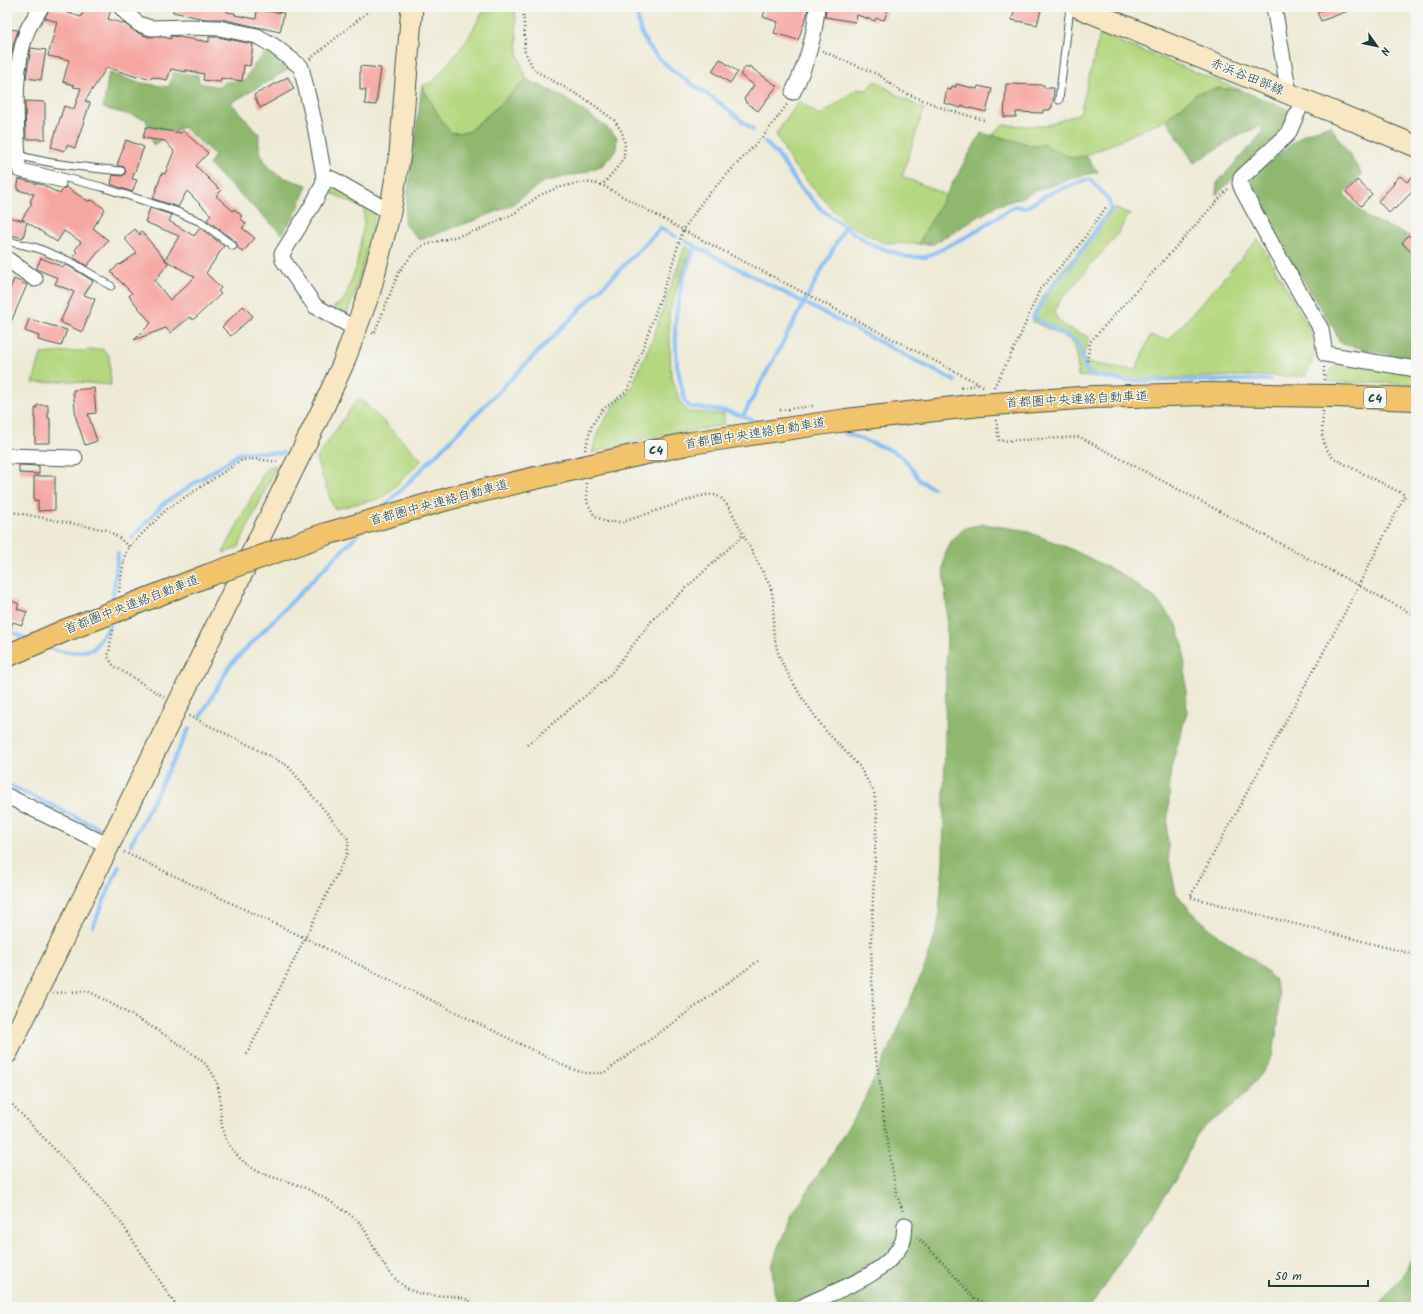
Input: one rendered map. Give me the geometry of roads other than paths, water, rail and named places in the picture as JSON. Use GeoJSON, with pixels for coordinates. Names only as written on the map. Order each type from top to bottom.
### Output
{"type":"FeatureCollection","features":[{"type":"Feature","properties":{"kind":"highway","name":"首都圏中央連絡自動車道"},"geometry":{"type":"LineString","coordinates":[[7,656],[64,631],[209,575],[326,534],[451,498],[564,470],[691,443],[846,420],[980,405],[1094,397],[1204,394],[1416,400]]}},
{"type":"Feature","properties":{"kind":"street"},"geometry":{"type":"LineString","coordinates":[[18,161],[12,118],[17,75],[21,51],[27,30],[41,7]]}},
{"type":"Feature","properties":{"kind":"street"},"geometry":{"type":"LineString","coordinates":[[121,7],[138,24],[151,28],[219,28],[256,36],[274,46],[301,67],[315,126],[324,176],[323,185],[313,204],[282,254],[284,260],[315,306],[356,329]]}},
{"type":"Feature","properties":{"kind":"street"},"geometry":{"type":"LineString","coordinates":[[7,1053],[177,708],[343,364],[370,291],[390,212],[400,153],[412,7]]}},
{"type":"Feature","properties":{"kind":"street"},"geometry":{"type":"LineString","coordinates":[[793,92],[803,71],[811,47],[817,7]]}},
{"type":"Feature","properties":{"kind":"street","name":"赤浜谷田部線"},"geometry":{"type":"LineString","coordinates":[[1078,7],[1416,146]]}},
{"type":"Feature","properties":{"kind":"street"},"geometry":{"type":"LineString","coordinates":[[1274,7],[1296,97],[1288,134],[1250,168],[1241,178],[1240,183],[1275,250],[1321,329],[1325,354],[1416,369]]}},
{"type":"Feature","properties":{"kind":"street"},"geometry":{"type":"LineString","coordinates":[[324,176],[334,180],[390,212]]}},
{"type":"Feature","properties":{"kind":"street"},"geometry":{"type":"LineString","coordinates":[[7,259],[35,279]]}},
{"type":"Feature","properties":{"kind":"street"},"geometry":{"type":"LineString","coordinates":[[7,456],[75,458]]}},
{"type":"Feature","properties":{"kind":"street"},"geometry":{"type":"LineString","coordinates":[[7,796],[109,846]]}},
{"type":"Feature","properties":{"kind":"street"},"geometry":{"type":"LineString","coordinates":[[802,1307],[868,1276],[882,1267],[903,1242],[904,1225]]}},
{"type":"Feature","properties":{"kind":"lane"},"geometry":{"type":"LineString","coordinates":[[1059,100],[1070,7]]}},
{"type":"Feature","properties":{"kind":"lane"},"geometry":{"type":"LineString","coordinates":[[18,161],[31,159],[65,165],[121,171]]}},
{"type":"Feature","properties":{"kind":"lane"},"geometry":{"type":"LineString","coordinates":[[18,161],[17,173],[62,184]]}},
{"type":"Feature","properties":{"kind":"lane"},"geometry":{"type":"LineString","coordinates":[[18,161],[175,211],[201,222],[233,246]]}},
{"type":"Feature","properties":{"kind":"lane"},"geometry":{"type":"LineString","coordinates":[[7,241],[37,248],[71,262],[111,286]]}},
{"type":"Feature","properties":{"kind":"waterway"},"geometry":{"type":"LineString","coordinates":[[638,7],[638,23],[643,38],[652,51],[664,63],[717,101],[753,130]]}},
{"type":"Feature","properties":{"kind":"waterway"},"geometry":{"type":"LineString","coordinates":[[765,142],[777,154],[799,186],[822,210],[870,244],[907,257],[926,257],[970,235],[1015,206],[1025,208],[1052,192],[1086,180],[1091,180],[1108,199],[1111,209],[1072,263],[1049,290],[1033,317],[1075,341],[1080,347],[1086,371],[1092,375],[1127,381],[1270,380]]}},
{"type":"Feature","properties":{"kind":"waterway"},"geometry":{"type":"LineString","coordinates":[[743,416],[845,227]]}},
{"type":"Feature","properties":{"kind":"waterway"},"geometry":{"type":"LineString","coordinates":[[383,508],[661,228],[676,237]]}},
{"type":"Feature","properties":{"kind":"waterway"},"geometry":{"type":"LineString","coordinates":[[685,241],[955,381]]}},
{"type":"Feature","properties":{"kind":"waterway"},"geometry":{"type":"LineString","coordinates":[[695,246],[683,278],[675,328],[677,365],[685,402],[690,407],[725,411],[743,416],[762,424]]}},
{"type":"Feature","properties":{"kind":"waterway"},"geometry":{"type":"LineString","coordinates":[[837,430],[890,450],[901,456],[908,463],[920,481],[933,488]]}},
{"type":"Feature","properties":{"kind":"waterway"},"geometry":{"type":"LineString","coordinates":[[132,538],[163,504],[239,454],[244,452],[283,453]]}},
{"type":"Feature","properties":{"kind":"waterway"},"geometry":{"type":"LineString","coordinates":[[201,716],[230,665],[359,533]]}},
{"type":"Feature","properties":{"kind":"waterway"},"geometry":{"type":"LineString","coordinates":[[112,605],[118,553]]}},
{"type":"Feature","properties":{"kind":"waterway"},"geometry":{"type":"LineString","coordinates":[[46,647],[58,651],[70,652],[93,649],[109,627],[110,621]]}},
{"type":"Feature","properties":{"kind":"waterway"},"geometry":{"type":"LineString","coordinates":[[7,630],[27,639]]}},
{"type":"Feature","properties":{"kind":"waterway"},"geometry":{"type":"LineString","coordinates":[[131,844],[189,729]]}},
{"type":"Feature","properties":{"kind":"waterway"},"geometry":{"type":"LineString","coordinates":[[7,784],[99,828]]}},
{"type":"Feature","properties":{"kind":"waterway"},"geometry":{"type":"LineString","coordinates":[[93,926],[119,866]]}}]}
